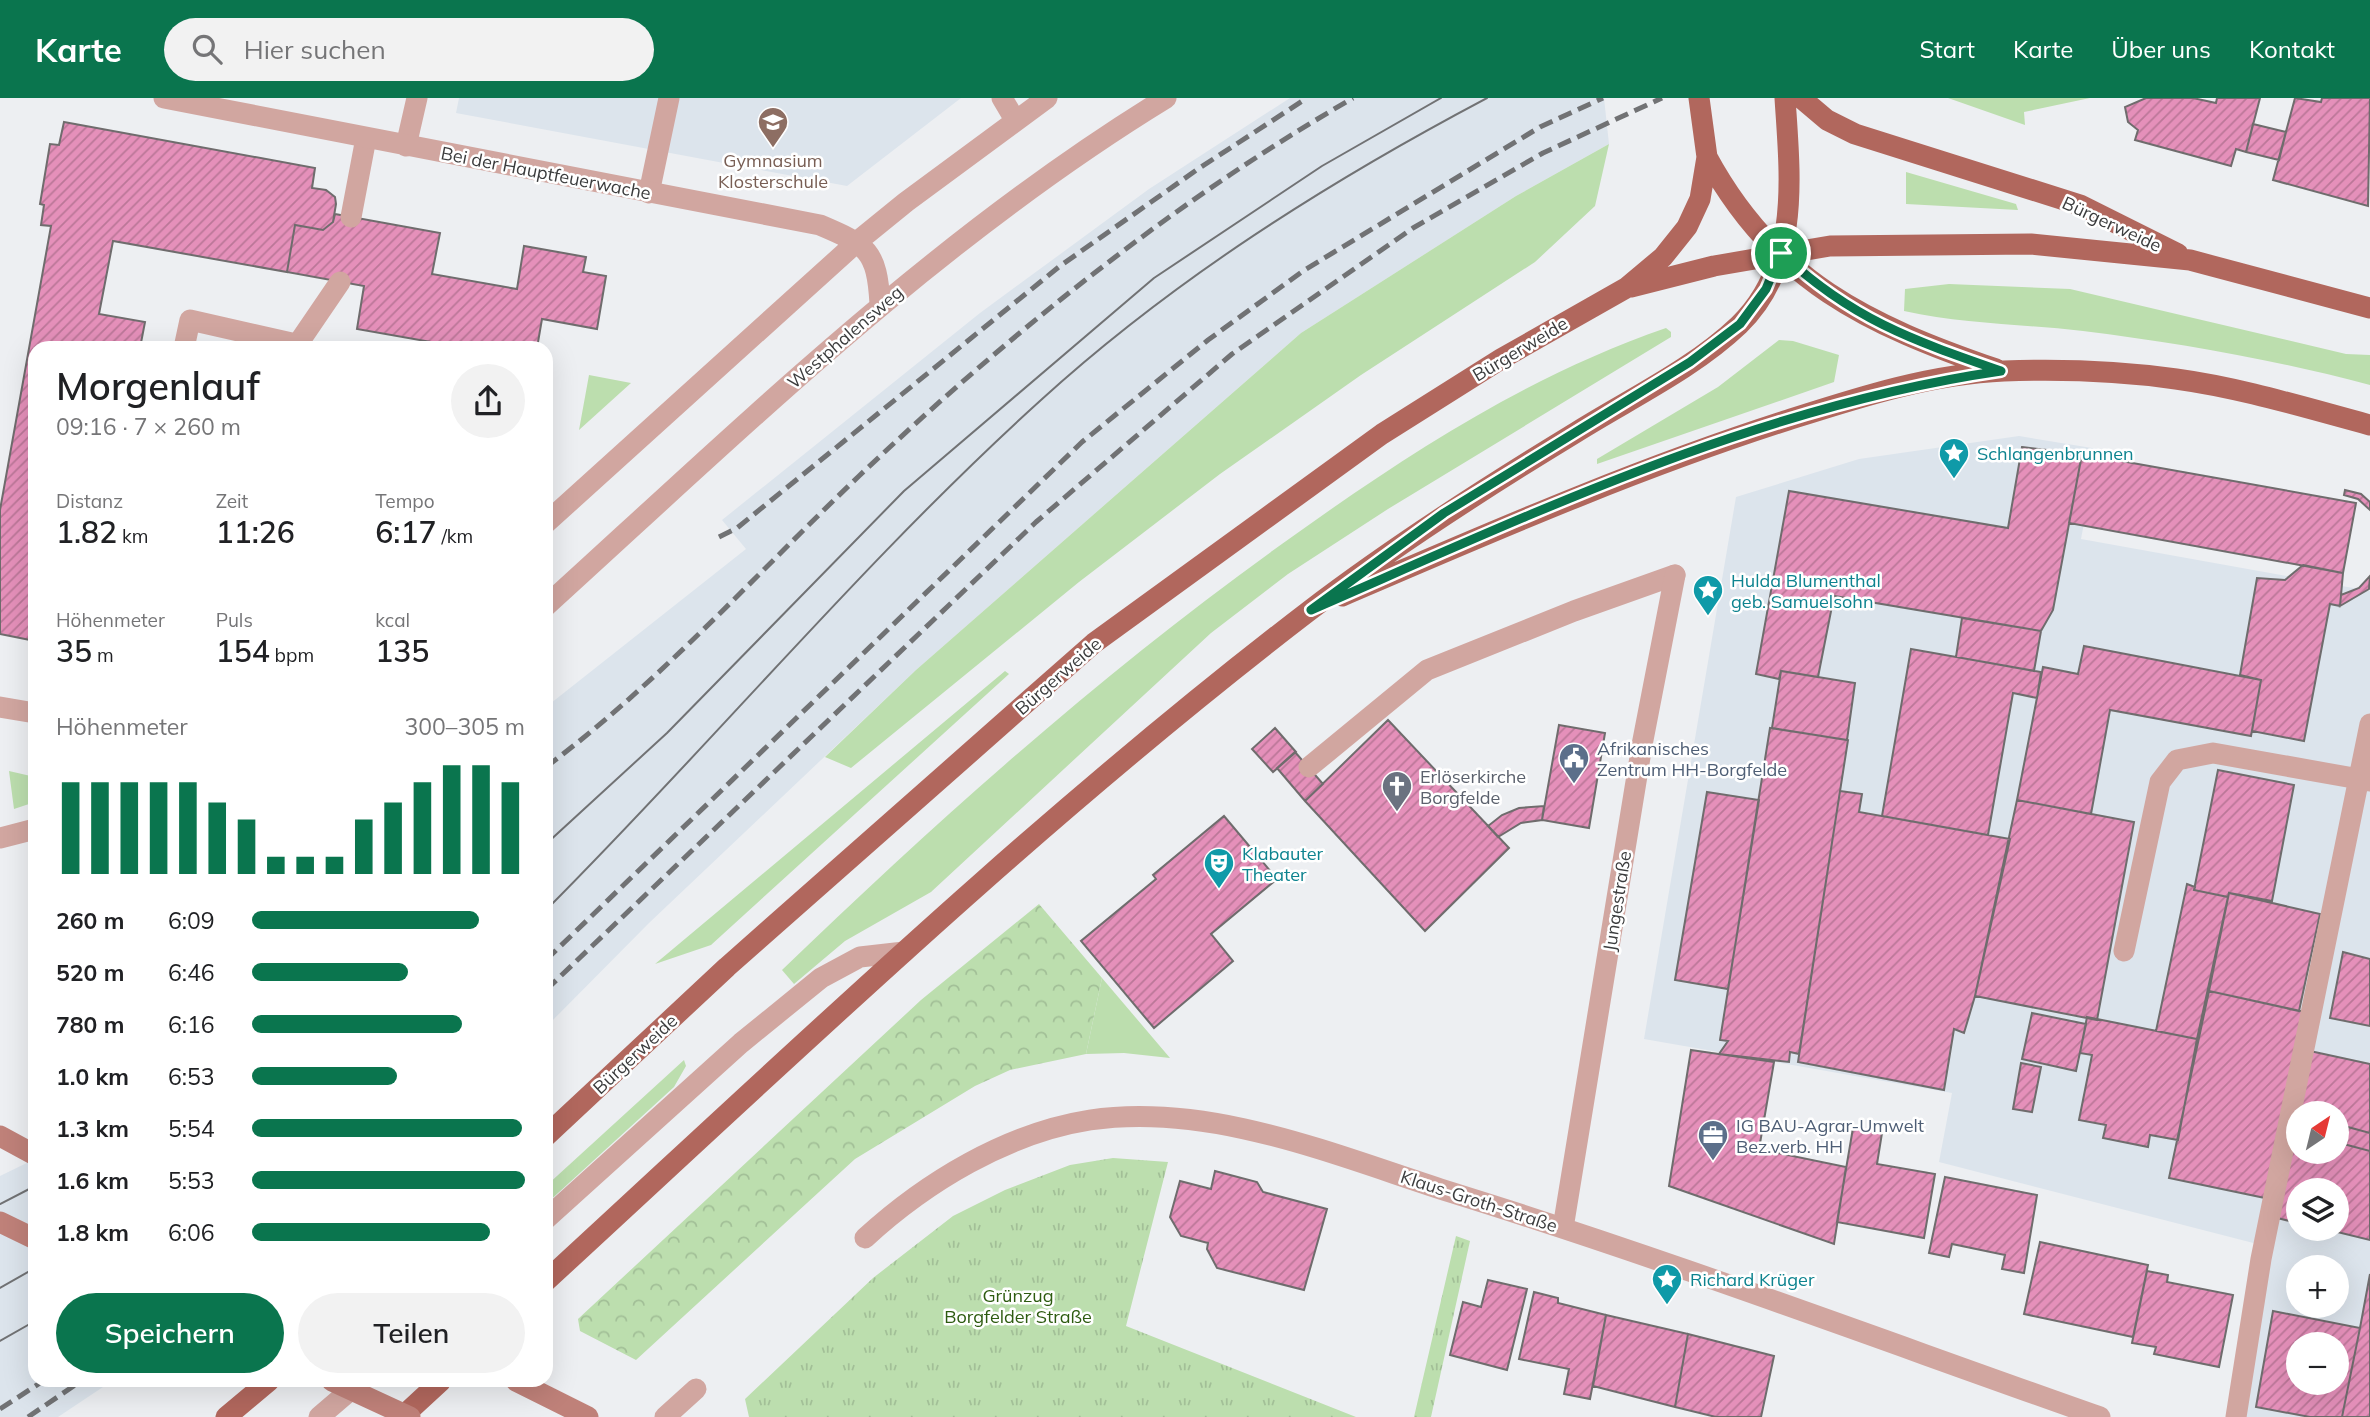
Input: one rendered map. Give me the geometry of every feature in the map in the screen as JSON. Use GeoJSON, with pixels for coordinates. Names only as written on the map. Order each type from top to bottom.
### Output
{"type":"FeatureCollection","features":[{"type":"Feature","properties":{"kind":"main road"},"geometry":{"type":"LineString","coordinates":[[553,1275],[904,952],[1183,710],[1311,610],[1444,513],[1690,362],[1740,324],[1766,289],[1781,253],[1791,196],[1786,98]]}},
{"type":"Feature","properties":{"kind":"main road","name":"Bürgerweide"},"geometry":{"type":"LineString","coordinates":[[1801,98],[1827,120],[1855,134],[2080,205],[2190,260]]}},
{"type":"Feature","properties":{"kind":"main road"},"geometry":{"type":"LineString","coordinates":[[1700,104],[1707,157],[1729,198],[1781,253],[1818,286],[1869,320],[1940,350],[2001,371]]}},
{"type":"Feature","properties":{"kind":"main road","name":"Bürgerweide"},"geometry":{"type":"LineString","coordinates":[[553,1129],[727,967],[1094,643],[1382,434],[1501,359],[1626,288],[1663,257],[1687,227],[1700,199],[1707,157]]}},
{"type":"Feature","properties":{"kind":"main road","name":"Bürgerweide"},"geometry":{"type":"LineString","coordinates":[[1626,288],[1781,253],[1879,243],[2031,244],[2190,260],[2370,308]]}},
{"type":"Feature","properties":{"kind":"main road"},"geometry":{"type":"LineString","coordinates":[[1311,610],[1596,487],[1729,439],[1862,396],[1930,381],[2001,371],[2077,371],[2176,379],[2259,395],[2370,425]]}},
{"type":"Feature","properties":{"kind":"main road"},"geometry":{"type":"LineString","coordinates":[[0,1136],[28,1151]]}},
{"type":"Feature","properties":{"kind":"main road"},"geometry":{"type":"LineString","coordinates":[[0,1222],[28,1236]]}},
{"type":"Feature","properties":{"kind":"main road"},"geometry":{"type":"LineString","coordinates":[[226,1417],[262,1387]]}},
{"type":"Feature","properties":{"kind":"main road"},"geometry":{"type":"LineString","coordinates":[[345,1387],[410,1417]]}},
{"type":"Feature","properties":{"kind":"main road"},"geometry":{"type":"LineString","coordinates":[[402,1417],[434,1387]]}},
{"type":"Feature","properties":{"kind":"main road"},"geometry":{"type":"LineString","coordinates":[[528,1387],[588,1417]]}},
{"type":"Feature","properties":{"kind":"street","name":"Bei der Hauptfeuerwache"},"geometry":{"type":"LineString","coordinates":[[164,98],[820,225],[858,241]]}},
{"type":"Feature","properties":{"kind":"street"},"geometry":{"type":"LineString","coordinates":[[406,146],[417,98]]}},
{"type":"Feature","properties":{"kind":"street"},"geometry":{"type":"LineString","coordinates":[[649,193],[669,98]]}},
{"type":"Feature","properties":{"kind":"street"},"geometry":{"type":"LineString","coordinates":[[1002,98],[1015,120]]}},
{"type":"Feature","properties":{"kind":"street"},"geometry":{"type":"LineString","coordinates":[[553,517],[858,241],[1047,98]]}},
{"type":"Feature","properties":{"kind":"street","name":"Westphalensweg"},"geometry":{"type":"LineString","coordinates":[[553,600],[880,304],[1013,200],[1166,98]]}},
{"type":"Feature","properties":{"kind":"street"},"geometry":{"type":"LineString","coordinates":[[351,217],[366,138]]}},
{"type":"Feature","properties":{"kind":"street"},"geometry":{"type":"LineString","coordinates":[[858,241],[875,269],[880,304]]}},
{"type":"Feature","properties":{"kind":"street"},"geometry":{"type":"LineString","coordinates":[[299,341],[340,282]]}},
{"type":"Feature","properties":{"kind":"street"},"geometry":{"type":"LineString","coordinates":[[186,341],[190,320],[275,341]]}},
{"type":"Feature","properties":{"kind":"street","name":"Jungestraße"},"geometry":{"type":"LineString","coordinates":[[1309,768],[1427,670],[1574,611],[1675,575],[1642,745],[1563,1228]]}},
{"type":"Feature","properties":{"kind":"street"},"geometry":{"type":"LineString","coordinates":[[0,707],[28,712]]}},
{"type":"Feature","properties":{"kind":"street"},"geometry":{"type":"LineString","coordinates":[[2236,1417],[2261,1259],[2364,780],[2370,724]]}},
{"type":"Feature","properties":{"kind":"street"},"geometry":{"type":"LineString","coordinates":[[2124,951],[2160,782],[2177,761],[2213,753],[2364,780]]}},
{"type":"Feature","properties":{"kind":"street"},"geometry":{"type":"LineString","coordinates":[[0,838],[28,830]]}},
{"type":"Feature","properties":{"kind":"street"},"geometry":{"type":"LineString","coordinates":[[553,1213],[741,1043],[821,978],[860,957],[904,952]]}},
{"type":"Feature","properties":{"kind":"street","name":"Klaus-Groth-Straße"},"geometry":{"type":"LineString","coordinates":[[865,1238],[915,1195],[1008,1144],[1044,1130],[1079,1123],[1132,1118],[1196,1121],[1276,1137],[1563,1228],[2100,1417]]}},
{"type":"Feature","properties":{"kind":"street"},"geometry":{"type":"LineString","coordinates":[[319,1417],[354,1387]]}},
{"type":"Feature","properties":{"kind":"street"},"geometry":{"type":"LineString","coordinates":[[665,1417],[696,1389]]}},
{"type":"Feature","properties":{"kind":"shaded area","name":"Gymnasium Klosterschule"},"geometry":{"type":"Polygon","coordinates":[[[459,98],[961,98],[847,186],[456,113],[459,98]]]}},
{"type":"Feature","properties":{"kind":"shaded area"},"geometry":{"type":"Polygon","coordinates":[[[1290,98],[1604,98],[1609,144],[1516,196],[1301,333],[916,670],[649,923],[553,1020],[553,701],[746,549],[722,520],[980,313],[1149,189],[1290,98]]]}},
{"type":"Feature","properties":{"kind":"shaded area"},"geometry":{"type":"Polygon","coordinates":[[[2019,436],[2098,449],[2081,539],[2370,591],[2370,1417],[2229,1417],[2265,1246],[1939,1162],[1952,1093],[1644,1039],[1736,497],[1859,459],[2019,436]]]}},
{"type":"Feature","properties":{"kind":"shaded area"},"geometry":{"type":"Polygon","coordinates":[[[28,1162],[28,1387],[103,1387],[58,1417],[0,1417],[0,1176],[28,1162]]]}},
{"type":"Feature","properties":{"kind":"green space"},"geometry":{"type":"Polygon","coordinates":[[[1948,98],[2090,98],[2024,112],[2025,125],[1948,98]]]}},
{"type":"Feature","properties":{"kind":"green space"},"geometry":{"type":"Polygon","coordinates":[[[1609,144],[1595,206],[1535,262],[1361,375],[1220,474],[1079,582],[851,768],[825,757],[916,670],[1301,333],[1516,196],[1609,144]]]}},
{"type":"Feature","properties":{"kind":"green space"},"geometry":{"type":"Polygon","coordinates":[[[1906,172],[2016,204],[2018,210],[1906,204],[1906,172]]]}},
{"type":"Feature","properties":{"kind":"green space"},"geometry":{"type":"Polygon","coordinates":[[[1949,284],[2070,289],[2346,354],[2370,355],[2370,385],[2263,360],[2156,341],[2083,331],[1948,319],[1904,311],[1905,289],[1949,284]]]}},
{"type":"Feature","properties":{"kind":"green space"},"geometry":{"type":"Polygon","coordinates":[[[1666,328],[1671,332],[1671,337],[1388,509],[1288,574],[1211,633],[931,892],[845,941],[794,984],[782,970],[905,854],[1031,742],[1161,635],[1296,534],[1428,445],[1520,392],[1567,368],[1666,328]]]}},
{"type":"Feature","properties":{"kind":"green space"},"geometry":{"type":"Polygon","coordinates":[[[1779,340],[1793,341],[1839,355],[1834,382],[1597,464],[1597,459],[1718,387],[1779,340]]]}},
{"type":"Feature","properties":{"kind":"green space"},"geometry":{"type":"Polygon","coordinates":[[[589,375],[631,383],[579,430],[589,375]]]}},
{"type":"Feature","properties":{"kind":"green space"},"geometry":{"type":"Polygon","coordinates":[[[1005,671],[1009,674],[711,945],[655,964],[1005,671]]]}},
{"type":"Feature","properties":{"kind":"green space"},"geometry":{"type":"Polygon","coordinates":[[[9,771],[28,775],[28,804],[14,809],[9,771]]]}},
{"type":"Feature","properties":{"kind":"green space"},"geometry":{"type":"Polygon","coordinates":[[[1039,904],[1102,978],[1086,1054],[1010,1070],[975,1086],[855,1159],[636,1360],[580,1331],[578,1319],[921,1000],[1039,904]]]}},
{"type":"Feature","properties":{"kind":"green space"},"geometry":{"type":"Polygon","coordinates":[[[1102,978],[1170,1058],[1124,1053],[1086,1054],[1102,978]]]}},
{"type":"Feature","properties":{"kind":"green space"},"geometry":{"type":"Polygon","coordinates":[[[684,1060],[686,1066],[674,1087],[553,1198],[553,1180],[684,1060]]]}},
{"type":"Feature","properties":{"kind":"green space","name":"Grünzug Borgfelder Straße"},"geometry":{"type":"Polygon","coordinates":[[[1113,1158],[1168,1162],[1126,1326],[1356,1417],[749,1417],[745,1399],[873,1278],[953,1216],[1005,1190],[1070,1165],[1113,1158]]]}},
{"type":"Feature","properties":{"kind":"green space"},"geometry":{"type":"Polygon","coordinates":[[[1456,1236],[1470,1241],[1431,1417],[1414,1417],[1456,1236]]]}},
{"type":"Feature","properties":{"kind":"building"},"geometry":{"type":"Polygon","coordinates":[[[2146,98],[2193,98],[2216,103],[2217,98],[2260,98],[2246,152],[2236,149],[2231,166],[2135,140],[2138,130],[2128,122],[2125,107],[2146,98]]]}},
{"type":"Feature","properties":{"kind":"building"},"geometry":{"type":"Polygon","coordinates":[[[2295,98],[2321,102],[2322,98],[2370,98],[2368,206],[2273,180],[2295,98]]]}},
{"type":"Feature","properties":{"kind":"building"},"geometry":{"type":"Polygon","coordinates":[[[64,122],[315,168],[312,188],[326,190],[335,197],[333,222],[323,230],[295,225],[287,272],[113,241],[99,314],[145,322],[141,341],[30,341],[51,226],[41,225],[44,205],[40,204],[50,144],[59,145],[64,122]]]}},
{"type":"Feature","properties":{"kind":"building"},"geometry":{"type":"Polygon","coordinates":[[[2253,124],[2286,132],[2279,160],[2246,152],[2253,124]]]}},
{"type":"Feature","properties":{"kind":"building"},"geometry":{"type":"Polygon","coordinates":[[[335,214],[440,233],[432,274],[517,289],[524,246],[586,257],[583,272],[606,276],[597,329],[542,319],[538,341],[425,341],[357,329],[364,286],[287,272],[295,225],[323,230],[333,222],[335,214]]]}},
{"type":"Feature","properties":{"kind":"building"},"geometry":{"type":"Polygon","coordinates":[[[28,354],[28,640],[0,634],[0,510],[28,354]]]}},
{"type":"Feature","properties":{"kind":"building"},"geometry":{"type":"Polygon","coordinates":[[[2022,447],[2082,454],[2053,610],[2041,631],[1834,596],[1818,677],[1781,671],[1779,679],[1756,674],[1789,491],[2008,528],[2022,447]]]}},
{"type":"Feature","properties":{"kind":"building"},"geometry":{"type":"Polygon","coordinates":[[[2082,454],[2356,503],[2343,573],[2069,523],[2082,454]]]}},
{"type":"Feature","properties":{"kind":"building"},"geometry":{"type":"Polygon","coordinates":[[[2345,490],[2361,494],[2370,502],[2370,510],[2358,499],[2344,495],[2345,490]]]}},
{"type":"Feature","properties":{"kind":"building"},"geometry":{"type":"Polygon","coordinates":[[[2303,565],[2343,573],[2340,606],[2330,604],[2304,741],[2252,731],[2261,680],[2240,675],[2257,578],[2285,580],[2303,565]]]}},
{"type":"Feature","properties":{"kind":"building"},"geometry":{"type":"Polygon","coordinates":[[[2370,576],[2369,589],[2340,606],[2341,595],[2359,588],[2370,576]]]}},
{"type":"Feature","properties":{"kind":"building"},"geometry":{"type":"Polygon","coordinates":[[[1962,618],[2041,631],[2034,671],[1956,657],[1962,618]]]}},
{"type":"Feature","properties":{"kind":"building"},"geometry":{"type":"Polygon","coordinates":[[[2084,646],[2261,680],[2251,736],[2110,710],[2091,814],[2017,800],[2043,667],[2078,674],[2084,646]]]}},
{"type":"Feature","properties":{"kind":"building"},"geometry":{"type":"Polygon","coordinates":[[[1911,649],[2041,672],[2037,698],[2013,693],[1988,835],[1882,816],[1911,649]]]}},
{"type":"Feature","properties":{"kind":"building"},"geometry":{"type":"Polygon","coordinates":[[[1781,671],[1855,683],[1847,740],[1772,728],[1781,671]]]}},
{"type":"Feature","properties":{"kind":"building","name":"Erlöserkirche Borgfelde"},"geometry":{"type":"Polygon","coordinates":[[[1388,720],[1509,848],[1425,931],[1305,801],[1388,720]]]}},
{"type":"Feature","properties":{"kind":"building"},"geometry":{"type":"Polygon","coordinates":[[[1559,725],[1605,733],[1589,828],[1542,820],[1559,725]]]}},
{"type":"Feature","properties":{"kind":"building"},"geometry":{"type":"Polygon","coordinates":[[[1275,728],[1296,752],[1273,772],[1252,749],[1275,728]]]}},
{"type":"Feature","properties":{"kind":"building"},"geometry":{"type":"Polygon","coordinates":[[[1770,728],[1848,740],[1799,1054],[1790,1052],[1789,1062],[1719,1054],[1728,1041],[1720,1040],[1770,728]]]}},
{"type":"Feature","properties":{"kind":"building"},"geometry":{"type":"Polygon","coordinates":[[[1295,752],[1323,784],[1305,801],[1277,768],[1295,752]]]}},
{"type":"Feature","properties":{"kind":"building"},"geometry":{"type":"Polygon","coordinates":[[[2218,770],[2294,785],[2272,901],[2229,893],[2228,897],[2194,890],[2218,770]]]}},
{"type":"Feature","properties":{"kind":"building"},"geometry":{"type":"Polygon","coordinates":[[[1840,791],[1862,794],[1859,812],[2010,839],[1975,996],[1964,1033],[1954,1029],[1944,1090],[1798,1062],[1840,791]]]}},
{"type":"Feature","properties":{"kind":"building"},"geometry":{"type":"Polygon","coordinates":[[[1707,792],[1759,800],[1728,989],[1675,980],[1707,792]]]}},
{"type":"Feature","properties":{"kind":"building"},"geometry":{"type":"Polygon","coordinates":[[[2017,800],[2134,822],[2097,1020],[1975,996],[2017,800]]]}},
{"type":"Feature","properties":{"kind":"building"},"geometry":{"type":"Polygon","coordinates":[[[1544,806],[1542,820],[1521,823],[1498,837],[1488,826],[1502,815],[1519,808],[1544,806]]]}},
{"type":"Feature","properties":{"kind":"building"},"geometry":{"type":"Polygon","coordinates":[[[1224,816],[1277,879],[1211,934],[1233,961],[1154,1028],[1081,941],[1156,879],[1153,875],[1224,816]]]}},
{"type":"Feature","properties":{"kind":"building"},"geometry":{"type":"Polygon","coordinates":[[[2187,884],[2195,887],[2194,890],[2228,897],[2197,1039],[2156,1031],[2187,884]]]}},
{"type":"Feature","properties":{"kind":"building"},"geometry":{"type":"Polygon","coordinates":[[[2229,893],[2320,914],[2299,1011],[2209,991],[2229,893]]]}},
{"type":"Feature","properties":{"kind":"building"},"geometry":{"type":"Polygon","coordinates":[[[2343,952],[2370,959],[2370,1026],[2330,1018],[2343,952]]]}},
{"type":"Feature","properties":{"kind":"building"},"geometry":{"type":"Polygon","coordinates":[[[2209,991],[2305,1012],[2265,1198],[2169,1178],[2209,991]]]}},
{"type":"Feature","properties":{"kind":"building"},"geometry":{"type":"Polygon","coordinates":[[[2032,1013],[2086,1024],[2076,1071],[2022,1059],[2032,1013]]]}},
{"type":"Feature","properties":{"kind":"building"},"geometry":{"type":"Polygon","coordinates":[[[2087,1017],[2197,1039],[2178,1140],[2150,1135],[2148,1147],[2103,1138],[2106,1125],[2079,1120],[2092,1055],[2080,1053],[2087,1017]]]}},
{"type":"Feature","properties":{"kind":"building"},"geometry":{"type":"Polygon","coordinates":[[[1691,1050],[1774,1062],[1759,1149],[1846,1167],[1834,1244],[1669,1186],[1691,1050]]]}},
{"type":"Feature","properties":{"kind":"building"},"geometry":{"type":"Polygon","coordinates":[[[2310,1051],[2370,1064],[2370,1133],[2349,1127],[2349,1101],[2299,1101],[2310,1051]]]}},
{"type":"Feature","properties":{"kind":"building"},"geometry":{"type":"Polygon","coordinates":[[[2021,1063],[2041,1067],[2032,1112],[2013,1109],[2021,1063]]]}},
{"type":"Feature","properties":{"kind":"building"},"geometry":{"type":"Polygon","coordinates":[[[2349,1127],[2370,1133],[2370,1151],[2349,1145],[2349,1127]]]}},
{"type":"Feature","properties":{"kind":"building"},"geometry":{"type":"Polygon","coordinates":[[[1853,1128],[1882,1133],[1877,1164],[1935,1174],[1924,1238],[1837,1222],[1853,1128]]]}},
{"type":"Feature","properties":{"kind":"building"},"geometry":{"type":"Polygon","coordinates":[[[2349,1145],[2370,1151],[2370,1240],[2349,1235],[2349,1178],[2286,1178],[2286,1220],[2273,1217],[2286,1164],[2349,1164],[2349,1145]]]}},
{"type":"Feature","properties":{"kind":"building"},"geometry":{"type":"Polygon","coordinates":[[[1215,1171],[1257,1182],[1263,1192],[1327,1209],[1304,1290],[1217,1268],[1207,1249],[1208,1243],[1181,1236],[1170,1217],[1180,1181],[1211,1189],[1215,1171]]]}},
{"type":"Feature","properties":{"kind":"building"},"geometry":{"type":"Polygon","coordinates":[[[1945,1177],[2037,1195],[2024,1273],[2002,1269],[2005,1255],[1952,1244],[1949,1257],[1929,1253],[1945,1177]]]}},
{"type":"Feature","properties":{"kind":"building"},"geometry":{"type":"Polygon","coordinates":[[[2040,1242],[2148,1265],[2133,1337],[2024,1314],[2040,1242]]]}},
{"type":"Feature","properties":{"kind":"building"},"geometry":{"type":"Polygon","coordinates":[[[2147,1271],[2168,1275],[2167,1282],[2233,1295],[2219,1367],[2154,1354],[2156,1347],[2132,1343],[2147,1271]]]}},
{"type":"Feature","properties":{"kind":"building"},"geometry":{"type":"Polygon","coordinates":[[[2370,1274],[2370,1417],[2342,1417],[2346,1395],[2349,1395],[2370,1274]]]}},
{"type":"Feature","properties":{"kind":"building"},"geometry":{"type":"Polygon","coordinates":[[[1488,1280],[1527,1289],[1507,1370],[1450,1355],[1463,1302],[1481,1307],[1488,1280]]]}},
{"type":"Feature","properties":{"kind":"building"},"geometry":{"type":"Polygon","coordinates":[[[1534,1292],[1558,1298],[1558,1303],[1606,1315],[1590,1399],[1564,1394],[1569,1369],[1519,1359],[1534,1292]]]}},
{"type":"Feature","properties":{"kind":"building"},"geometry":{"type":"Polygon","coordinates":[[[2273,1311],[2286,1314],[2286,1318],[2309,1318],[2360,1328],[2349,1382],[2349,1332],[2286,1332],[2286,1395],[2346,1395],[2342,1417],[2310,1417],[2256,1407],[2273,1311]]]}},
{"type":"Feature","properties":{"kind":"building"},"geometry":{"type":"Polygon","coordinates":[[[1606,1315],[1688,1334],[1675,1407],[1593,1386],[1606,1315]]]}},
{"type":"Feature","properties":{"kind":"building"},"geometry":{"type":"Polygon","coordinates":[[[1688,1334],[1774,1356],[1761,1417],[1716,1417],[1675,1407],[1688,1334]]]}},
{"type":"Feature","properties":{"kind":"tram line"},"geometry":{"type":"LineString","coordinates":[[553,838],[667,733],[904,491],[1154,278],[1322,166],[1441,98]]}},
{"type":"Feature","properties":{"kind":"tram line"},"geometry":{"type":"LineString","coordinates":[[553,903],[913,523],[1041,400],[1092,356],[1144,314],[1254,235],[1369,164],[1487,98]]}},
{"type":"Feature","properties":{"kind":"tram line"},"geometry":{"type":"LineString","coordinates":[[0,1204],[28,1190]]}},
{"type":"Feature","properties":{"kind":"tram line"},"geometry":{"type":"LineString","coordinates":[[0,1288],[28,1272]]}},
{"type":"Feature","properties":{"kind":"tram line"},"geometry":{"type":"LineString","coordinates":[[0,1341],[28,1325]]}},
{"type":"Feature","properties":{"kind":"railway"},"geometry":{"type":"LineString","coordinates":[[719,537],[737,528],[1060,266],[1198,169],[1307,98]]}},
{"type":"Feature","properties":{"kind":"railway"},"geometry":{"type":"LineString","coordinates":[[553,762],[629,699],[859,476],[1034,321],[1095,272],[1221,181],[1353,98]]}},
{"type":"Feature","properties":{"kind":"railway"},"geometry":{"type":"LineString","coordinates":[[553,953],[1082,442],[1208,340],[1303,271],[1540,127],[1603,98]]}},
{"type":"Feature","properties":{"kind":"railway"},"geometry":{"type":"LineString","coordinates":[[553,983],[1036,522],[1232,354],[1413,228],[1543,153],[1662,98]]}},
{"type":"Feature","properties":{"kind":"railway"},"geometry":{"type":"LineString","coordinates":[[0,1409],[34,1387]]}},
{"type":"Feature","properties":{"kind":"railway"},"geometry":{"type":"LineString","coordinates":[[28,1417],[72,1387]]}},
{"type":"Feature","properties":{"kind":"place","name":"Gymnasium Klosterschule"},"geometry":{"type":"Point","coordinates":[773,149]}},
{"type":"Feature","properties":{"kind":"place","name":"Schlangenbrunnen"},"geometry":{"type":"Point","coordinates":[1954,480]}},
{"type":"Feature","properties":{"kind":"place","name":"Hulda Blumenthal geb. Samuelsohn"},"geometry":{"type":"Point","coordinates":[1708,617]}},
{"type":"Feature","properties":{"kind":"place","name":"Afrikanisches Zentrum HH-Borgfelde"},"geometry":{"type":"Point","coordinates":[1574,785]}},
{"type":"Feature","properties":{"kind":"place","name":"Erlöserkirche Borgfelde"},"geometry":{"type":"Point","coordinates":[1397,813]}},
{"type":"Feature","properties":{"kind":"place","name":"Klabauter Theater"},"geometry":{"type":"Point","coordinates":[1219,890]}},
{"type":"Feature","properties":{"kind":"place","name":"IG BAU-Agrar-Umwelt Bez.verb. HH"},"geometry":{"type":"Point","coordinates":[1713,1162]}},
{"type":"Feature","properties":{"kind":"place","name":"Richard Krüger"},"geometry":{"type":"Point","coordinates":[1667,1306]}},
{"type":"Feature","properties":{"kind":"route"},"geometry":{"type":"LineString","coordinates":[[1781,253],[1809,279],[1869,320],[1940,350],[2001,371],[1930,381],[1862,396],[1729,439],[1596,487],[1311,610],[1444,513],[1690,362],[1740,324],[1766,289],[1781,253]]}}]}
